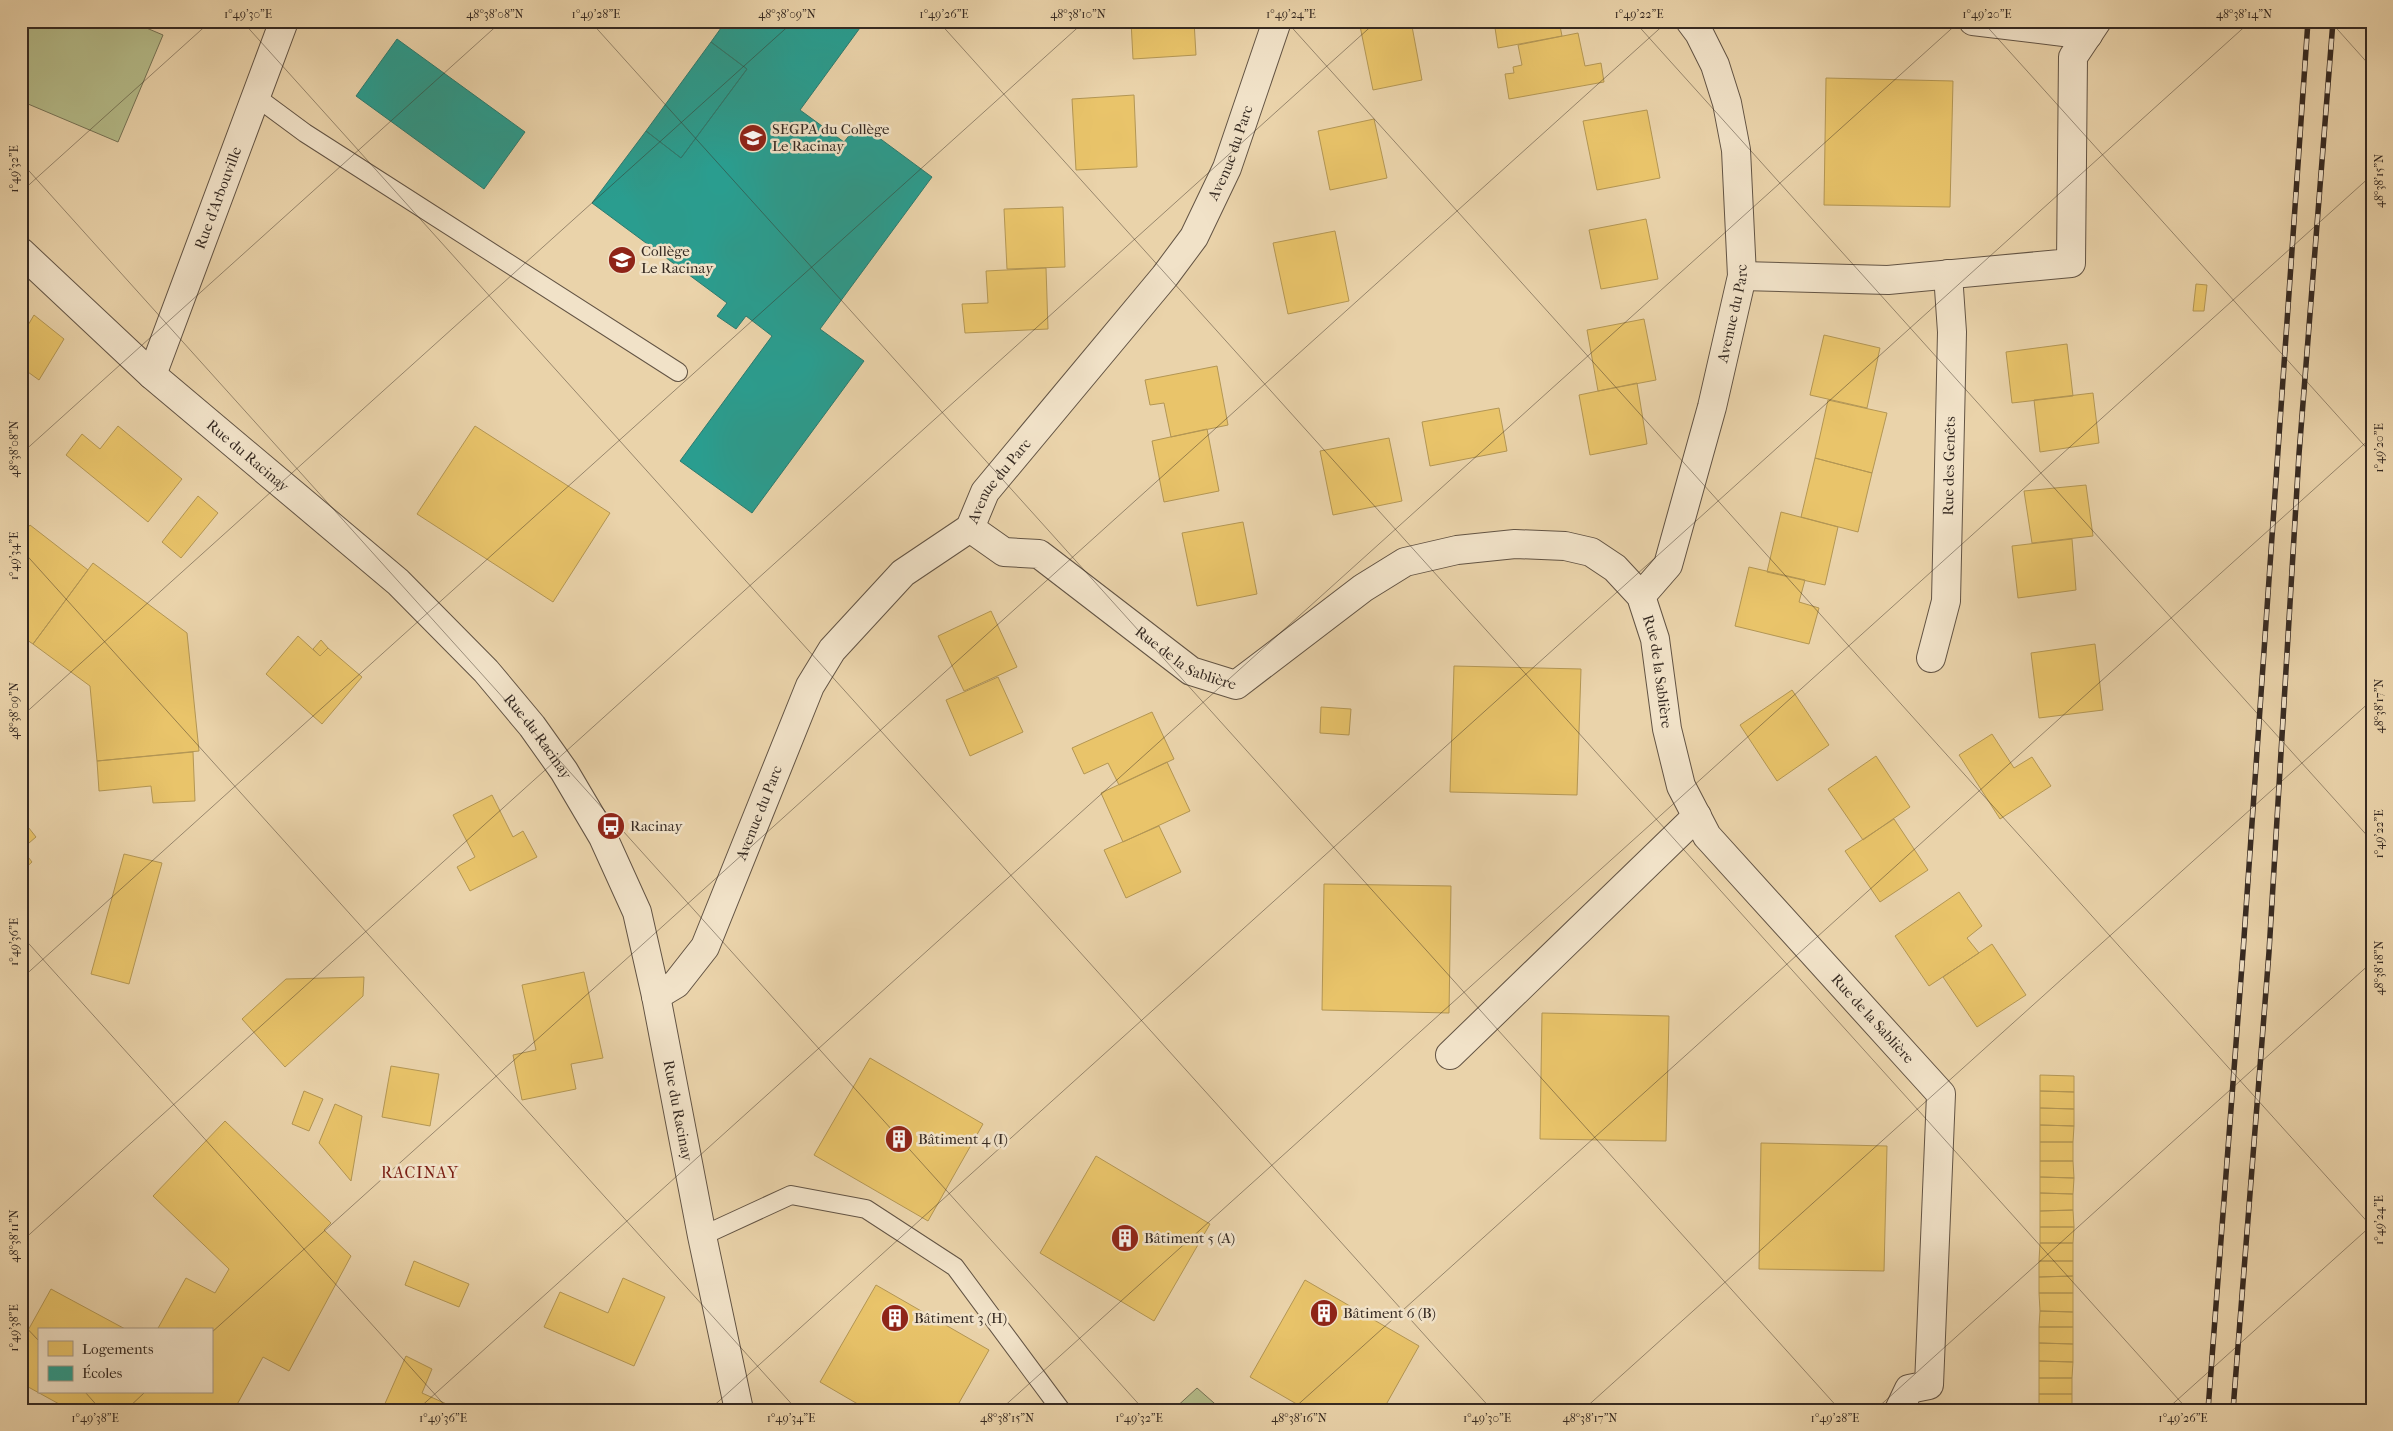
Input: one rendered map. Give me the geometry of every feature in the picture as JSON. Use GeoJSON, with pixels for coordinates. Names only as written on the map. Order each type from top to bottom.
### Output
{"type":"FeatureCollection","features":[{"type":"Feature","properties":{"kind":"street","name":"Rue d'Arbouville"},"geometry":{"type":"LineString","coordinates":[[152,375],[284,21]]}},
{"type":"Feature","properties":{"kind":"street","name":"Avenue du Parc"},"geometry":{"type":"LineString","coordinates":[[656,996],[676,984],[706,947],[810,686],[832,650],[903,573],[970,528],[985,492],[1158,284],[1194,237],[1227,168],[1277,21]]}},
{"type":"Feature","properties":{"kind":"street","name":"Avenue du Parc"},"geometry":{"type":"LineString","coordinates":[[1641,596],[1668,565],[1712,407],[1742,276],[1736,150],[1727,104],[1715,65],[1699,33],[1690,21]]}},
{"type":"Feature","properties":{"kind":"street"},"geometry":{"type":"LineString","coordinates":[[1742,276],[1888,280],[2071,263],[2073,57],[2092,28],[1973,21]]}},
{"type":"Feature","properties":{"kind":"street","name":"Rue du Racinay"},"geometry":{"type":"LineString","coordinates":[[21,252],[152,375],[398,582],[486,671],[532,726],[564,771],[603,837],[637,912],[656,996],[702,1236],[739,1410]]}},
{"type":"Feature","properties":{"kind":"street","name":"Rue des Genêts"},"geometry":{"type":"LineString","coordinates":[[1931,658],[1946,601],[1952,332],[1948,274]]}},
{"type":"Feature","properties":{"kind":"street","name":"Rue de la Sablière"},"geometry":{"type":"LineString","coordinates":[[970,528],[1004,552],[1039,554],[1191,671],[1236,685],[1364,588],[1405,562],[1457,550],[1515,544],[1565,546],[1591,552],[1615,568],[1641,596],[1655,639],[1667,728],[1681,786],[1713,842],[1941,1094],[1929,1385],[1904,1399]]}},
{"type":"Feature","properties":{"kind":"street"},"geometry":{"type":"LineString","coordinates":[[1450,1055],[1697,816]]}},
{"type":"Feature","properties":{"kind":"lane"},"geometry":{"type":"LineString","coordinates":[[255,96],[305,133],[678,372]]}},
{"type":"Feature","properties":{"kind":"lane"},"geometry":{"type":"LineString","coordinates":[[702,1236],[791,1195],[866,1209],[956,1267],[1061,1410]]}},
{"type":"Feature","properties":{"kind":"green space"},"geometry":{"type":"Polygon","coordinates":[[[21,21],[130,21],[163,35],[118,142],[21,101],[21,21]]]}},
{"type":"Feature","properties":{"kind":"green space"},"geometry":{"type":"Polygon","coordinates":[[[1197,1388],[1222,1410],[1173,1410],[1197,1388]]]}},
{"type":"Feature","properties":{"kind":"building: Logements"},"geometry":{"type":"Polygon","coordinates":[[[1131,21],[1194,21],[1196,55],[1133,59],[1131,21]]]}},
{"type":"Feature","properties":{"kind":"building: Logements"},"geometry":{"type":"Polygon","coordinates":[[[1359,21],[1411,21],[1422,80],[1373,90],[1359,21]]]}},
{"type":"Feature","properties":{"kind":"building: Logements"},"geometry":{"type":"Polygon","coordinates":[[[1494,21],[1559,21],[1562,36],[1498,48],[1494,21]]]}},
{"type":"Feature","properties":{"kind":"building: Logements"},"geometry":{"type":"Polygon","coordinates":[[[1578,33],[1585,66],[1601,63],[1604,82],[1509,99],[1505,74],[1514,73],[1513,67],[1522,65],[1518,45],[1578,33]]]}},
{"type":"Feature","properties":{"kind":"building: Logements"},"geometry":{"type":"Polygon","coordinates":[[[1826,78],[1953,81],[1950,207],[1824,205],[1826,78]]]}},
{"type":"Feature","properties":{"kind":"building: Logements"},"geometry":{"type":"Polygon","coordinates":[[[1134,95],[1137,167],[1076,170],[1072,99],[1134,95]]]}},
{"type":"Feature","properties":{"kind":"building: Logements"},"geometry":{"type":"Polygon","coordinates":[[[1647,110],[1660,178],[1597,190],[1583,121],[1647,110]]]}},
{"type":"Feature","properties":{"kind":"building: Logements"},"geometry":{"type":"Polygon","coordinates":[[[1374,119],[1387,178],[1330,190],[1318,131],[1374,119]]]}},
{"type":"Feature","properties":{"kind":"building: Logements"},"geometry":{"type":"Polygon","coordinates":[[[1063,207],[1065,267],[1007,269],[1004,209],[1063,207]]]}},
{"type":"Feature","properties":{"kind":"building: Logements"},"geometry":{"type":"Polygon","coordinates":[[[1646,219],[1658,279],[1601,289],[1589,230],[1646,219]]]}},
{"type":"Feature","properties":{"kind":"building: Logements"},"geometry":{"type":"Polygon","coordinates":[[[1335,231],[1349,301],[1288,314],[1273,243],[1335,231]]]}},
{"type":"Feature","properties":{"kind":"building: Logements"},"geometry":{"type":"Polygon","coordinates":[[[1046,268],[1048,329],[965,333],[962,304],[988,303],[986,271],[1046,268]]]}},
{"type":"Feature","properties":{"kind":"building: Logements"},"geometry":{"type":"Polygon","coordinates":[[[2196,284],[2207,285],[2204,311],[2193,311],[2196,284]]]}},
{"type":"Feature","properties":{"kind":"building: Logements"},"geometry":{"type":"Polygon","coordinates":[[[34,315],[64,339],[39,380],[21,367],[21,337],[34,315]]]}},
{"type":"Feature","properties":{"kind":"building: Logements"},"geometry":{"type":"Polygon","coordinates":[[[1644,319],[1656,380],[1598,391],[1587,330],[1644,319]]]}},
{"type":"Feature","properties":{"kind":"building: Logements"},"geometry":{"type":"Polygon","coordinates":[[[1824,335],[1880,348],[1867,408],[1810,395],[1824,335]]]}},
{"type":"Feature","properties":{"kind":"building: Logements"},"geometry":{"type":"Polygon","coordinates":[[[2067,344],[2073,396],[2012,403],[2006,352],[2067,344]]]}},
{"type":"Feature","properties":{"kind":"building: Logements"},"geometry":{"type":"Polygon","coordinates":[[[1217,366],[1228,425],[1171,437],[1164,403],[1150,405],[1145,380],[1217,366]]]}},
{"type":"Feature","properties":{"kind":"building: Logements"},"geometry":{"type":"Polygon","coordinates":[[[1637,383],[1647,444],[1590,455],[1579,395],[1637,383]]]}},
{"type":"Feature","properties":{"kind":"building: Logements"},"geometry":{"type":"Polygon","coordinates":[[[2093,393],[2099,443],[2040,452],[2034,400],[2093,393]]]}},
{"type":"Feature","properties":{"kind":"building: Logements"},"geometry":{"type":"Polygon","coordinates":[[[1828,400],[1887,413],[1872,473],[1815,458],[1828,400]]]}},
{"type":"Feature","properties":{"kind":"building: Logements"},"geometry":{"type":"Polygon","coordinates":[[[1499,408],[1507,451],[1430,466],[1422,422],[1499,408]]]}},
{"type":"Feature","properties":{"kind":"building: Logements"},"geometry":{"type":"Polygon","coordinates":[[[118,426],[182,479],[148,522],[66,455],[82,434],[100,449],[118,426]]]}},
{"type":"Feature","properties":{"kind":"building: Logements"},"geometry":{"type":"Polygon","coordinates":[[[475,426],[610,513],[553,602],[417,514],[475,426]]]}},
{"type":"Feature","properties":{"kind":"building: Logements"},"geometry":{"type":"Polygon","coordinates":[[[1207,429],[1219,491],[1164,502],[1152,441],[1207,429]]]}},
{"type":"Feature","properties":{"kind":"building: Logements"},"geometry":{"type":"Polygon","coordinates":[[[1389,438],[1402,501],[1333,515],[1320,451],[1389,438]]]}},
{"type":"Feature","properties":{"kind":"building: Logements"},"geometry":{"type":"Polygon","coordinates":[[[1815,458],[1872,473],[1858,532],[1801,517],[1815,458]]]}},
{"type":"Feature","properties":{"kind":"building: Logements"},"geometry":{"type":"Polygon","coordinates":[[[2086,485],[2093,536],[2032,543],[2024,491],[2086,485]]]}},
{"type":"Feature","properties":{"kind":"building: Logements"},"geometry":{"type":"Polygon","coordinates":[[[198,496],[218,513],[181,558],[162,542],[198,496]]]}},
{"type":"Feature","properties":{"kind":"building: Logements"},"geometry":{"type":"Polygon","coordinates":[[[1781,512],[1838,527],[1825,585],[1767,572],[1781,512]]]}},
{"type":"Feature","properties":{"kind":"building: Logements"},"geometry":{"type":"Polygon","coordinates":[[[1243,522],[1257,594],[1197,606],[1182,533],[1243,522]]]}},
{"type":"Feature","properties":{"kind":"building: Logements"},"geometry":{"type":"Polygon","coordinates":[[[30,525],[88,570],[33,644],[21,636],[21,536],[30,525]]]}},
{"type":"Feature","properties":{"kind":"building: Logements"},"geometry":{"type":"Polygon","coordinates":[[[2072,539],[2076,590],[2018,598],[2012,546],[2072,539]]]}},
{"type":"Feature","properties":{"kind":"building: Logements"},"geometry":{"type":"Polygon","coordinates":[[[93,563],[187,633],[199,751],[97,761],[90,686],[33,644],[93,563]]]}},
{"type":"Feature","properties":{"kind":"building: Logements"},"geometry":{"type":"Polygon","coordinates":[[[1749,567],[1805,580],[1799,602],[1819,608],[1809,644],[1735,626],[1749,567]]]}},
{"type":"Feature","properties":{"kind":"building: Logements"},"geometry":{"type":"Polygon","coordinates":[[[991,611],[1017,667],[964,691],[938,636],[991,611]]]}},
{"type":"Feature","properties":{"kind":"building: Logements"},"geometry":{"type":"Polygon","coordinates":[[[298,636],[320,656],[328,648],[362,677],[322,724],[266,674],[298,636]]]}},
{"type":"Feature","properties":{"kind":"building: Logements"},"geometry":{"type":"Polygon","coordinates":[[[321,640],[328,648],[320,656],[313,649],[321,640]]]}},
{"type":"Feature","properties":{"kind":"building: Logements"},"geometry":{"type":"Polygon","coordinates":[[[2095,644],[2103,710],[2039,718],[2031,653],[2095,644]]]}},
{"type":"Feature","properties":{"kind":"building: Logements"},"geometry":{"type":"Polygon","coordinates":[[[1454,666],[1581,669],[1577,795],[1450,792],[1454,666]]]}},
{"type":"Feature","properties":{"kind":"building: Logements"},"geometry":{"type":"Polygon","coordinates":[[[998,677],[1023,732],[970,756],[946,700],[998,677]]]}},
{"type":"Feature","properties":{"kind":"building: Logements"},"geometry":{"type":"Polygon","coordinates":[[[1792,690],[1829,745],[1777,781],[1740,725],[1792,690]]]}},
{"type":"Feature","properties":{"kind":"building: Logements"},"geometry":{"type":"Polygon","coordinates":[[[1321,707],[1351,709],[1349,735],[1320,733],[1321,707]]]}},
{"type":"Feature","properties":{"kind":"building: Logements"},"geometry":{"type":"Polygon","coordinates":[[[1152,712],[1174,759],[1119,785],[1108,763],[1084,774],[1072,748],[1152,712]]]}},
{"type":"Feature","properties":{"kind":"building: Logements"},"geometry":{"type":"Polygon","coordinates":[[[1992,734],[2014,768],[2032,757],[2051,786],[2000,819],[1959,755],[1992,734]]]}},
{"type":"Feature","properties":{"kind":"building: Logements"},"geometry":{"type":"Polygon","coordinates":[[[193,752],[195,801],[153,803],[151,786],[99,791],[97,761],[193,752]]]}},
{"type":"Feature","properties":{"kind":"building: Logements"},"geometry":{"type":"Polygon","coordinates":[[[1876,756],[1910,807],[1863,840],[1828,789],[1876,756]]]}},
{"type":"Feature","properties":{"kind":"building: Logements"},"geometry":{"type":"Polygon","coordinates":[[[1167,762],[1190,811],[1123,842],[1101,793],[1167,762]]]}},
{"type":"Feature","properties":{"kind":"building: Logements"},"geometry":{"type":"Polygon","coordinates":[[[492,795],[513,837],[523,831],[537,857],[470,891],[457,867],[475,857],[453,815],[492,795]]]}},
{"type":"Feature","properties":{"kind":"building: Logements"},"geometry":{"type":"Polygon","coordinates":[[[21,818],[36,837],[22,849],[32,862],[22,871],[28,879],[21,885],[21,818]]]}},
{"type":"Feature","properties":{"kind":"building: Logements"},"geometry":{"type":"Polygon","coordinates":[[[1894,819],[1928,870],[1880,902],[1845,851],[1894,819]]]}},
{"type":"Feature","properties":{"kind":"building: Logements"},"geometry":{"type":"Polygon","coordinates":[[[1159,826],[1181,872],[1126,898],[1104,850],[1159,826]]]}},
{"type":"Feature","properties":{"kind":"building: Logements"},"geometry":{"type":"Polygon","coordinates":[[[124,854],[162,863],[129,984],[91,974],[124,854]]]}},
{"type":"Feature","properties":{"kind":"building: Logements"},"geometry":{"type":"Polygon","coordinates":[[[1324,884],[1451,886],[1449,1013],[1322,1010],[1324,884]]]}},
{"type":"Feature","properties":{"kind":"building: Logements"},"geometry":{"type":"Polygon","coordinates":[[[1959,892],[1982,926],[1967,938],[1979,953],[1929,986],[1895,936],[1959,892]]]}},
{"type":"Feature","properties":{"kind":"building: Logements"},"geometry":{"type":"Polygon","coordinates":[[[1992,944],[2026,995],[1977,1027],[1943,977],[1992,944]]]}},
{"type":"Feature","properties":{"kind":"building: Logements"},"geometry":{"type":"Polygon","coordinates":[[[584,972],[603,1058],[571,1064],[576,1089],[522,1100],[513,1055],[536,1050],[522,985],[584,972]]]}},
{"type":"Feature","properties":{"kind":"building: Logements"},"geometry":{"type":"Polygon","coordinates":[[[364,977],[363,996],[285,1067],[242,1019],[286,979],[364,977]]]}},
{"type":"Feature","properties":{"kind":"building: Logements"},"geometry":{"type":"Polygon","coordinates":[[[1542,1013],[1669,1016],[1666,1141],[1540,1139],[1542,1013]]]}},
{"type":"Feature","properties":{"kind":"building: Logements","name":"Bâtiment 4 (I)"},"geometry":{"type":"Polygon","coordinates":[[[870,1058],[983,1124],[928,1221],[814,1155],[870,1058]]]}},
{"type":"Feature","properties":{"kind":"building: Logements"},"geometry":{"type":"Polygon","coordinates":[[[391,1066],[439,1074],[430,1126],[382,1117],[391,1066]]]}},
{"type":"Feature","properties":{"kind":"building: Logements"},"geometry":{"type":"Polygon","coordinates":[[[2040,1075],[2074,1076],[2074,1092],[2040,1091],[2040,1075]]]}},
{"type":"Feature","properties":{"kind":"building: Logements"},"geometry":{"type":"Polygon","coordinates":[[[304,1091],[323,1099],[309,1131],[292,1124],[304,1091]]]}},
{"type":"Feature","properties":{"kind":"building: Logements"},"geometry":{"type":"Polygon","coordinates":[[[2040,1091],[2074,1092],[2074,1109],[2040,1108],[2040,1091]]]}},
{"type":"Feature","properties":{"kind":"building: Logements"},"geometry":{"type":"Polygon","coordinates":[[[335,1104],[362,1116],[351,1181],[319,1143],[335,1104]]]}},
{"type":"Feature","properties":{"kind":"building: Logements"},"geometry":{"type":"Polygon","coordinates":[[[2040,1108],[2074,1109],[2074,1126],[2040,1125],[2040,1108]]]}},
{"type":"Feature","properties":{"kind":"building: Logements"},"geometry":{"type":"Polygon","coordinates":[[[225,1121],[331,1223],[324,1230],[351,1256],[289,1371],[263,1357],[234,1410],[70,1410],[41,1394],[212,1394],[212,1328],[158,1328],[186,1278],[215,1293],[229,1269],[153,1196],[225,1121]]]}},
{"type":"Feature","properties":{"kind":"building: Logements"},"geometry":{"type":"Polygon","coordinates":[[[2040,1125],[2074,1126],[2073,1142],[2040,1142],[2040,1125]]]}},
{"type":"Feature","properties":{"kind":"building: Logements"},"geometry":{"type":"Polygon","coordinates":[[[2040,1142],[2073,1142],[2073,1161],[2040,1161],[2040,1142]]]}},
{"type":"Feature","properties":{"kind":"building: Logements"},"geometry":{"type":"Polygon","coordinates":[[[1761,1143],[1887,1146],[1884,1271],[1759,1269],[1761,1143]]]}},
{"type":"Feature","properties":{"kind":"building: Logements","name":"Bâtiment 5 (A)"},"geometry":{"type":"Polygon","coordinates":[[[1096,1156],[1210,1224],[1154,1321],[1040,1253],[1096,1156]]]}},
{"type":"Feature","properties":{"kind":"building: Logements"},"geometry":{"type":"Polygon","coordinates":[[[2040,1161],[2073,1161],[2074,1178],[2040,1177],[2040,1161]]]}},
{"type":"Feature","properties":{"kind":"building: Logements"},"geometry":{"type":"Polygon","coordinates":[[[2040,1177],[2074,1178],[2073,1194],[2040,1193],[2040,1177]]]}},
{"type":"Feature","properties":{"kind":"building: Logements"},"geometry":{"type":"Polygon","coordinates":[[[2040,1193],[2073,1194],[2073,1210],[2040,1211],[2040,1193]]]}},
{"type":"Feature","properties":{"kind":"building: Logements"},"geometry":{"type":"Polygon","coordinates":[[[2073,1210],[2074,1227],[2040,1227],[2040,1211],[2073,1210]]]}},
{"type":"Feature","properties":{"kind":"building: Logements"},"geometry":{"type":"Polygon","coordinates":[[[2040,1227],[2074,1227],[2073,1243],[2040,1243],[2040,1227]]]}},
{"type":"Feature","properties":{"kind":"building: Logements"},"geometry":{"type":"Polygon","coordinates":[[[2040,1243],[2073,1243],[2073,1261],[2039,1261],[2040,1243]]]}},
{"type":"Feature","properties":{"kind":"building: Logements"},"geometry":{"type":"Polygon","coordinates":[[[414,1261],[469,1284],[459,1307],[405,1285],[414,1261]]]}},
{"type":"Feature","properties":{"kind":"building: Logements"},"geometry":{"type":"Polygon","coordinates":[[[2039,1261],[2073,1261],[2073,1276],[2039,1277],[2039,1261]]]}},
{"type":"Feature","properties":{"kind":"building: Logements"},"geometry":{"type":"Polygon","coordinates":[[[2073,1276],[2073,1293],[2039,1293],[2039,1277],[2073,1276]]]}},
{"type":"Feature","properties":{"kind":"building: Logements"},"geometry":{"type":"Polygon","coordinates":[[[623,1278],[665,1297],[634,1366],[544,1327],[560,1292],[608,1313],[623,1278]]]}},
{"type":"Feature","properties":{"kind":"building: Logements","name":"Bâtiment 6 (B)"},"geometry":{"type":"Polygon","coordinates":[[[1305,1280],[1419,1346],[1383,1410],[1307,1410],[1250,1377],[1305,1280]]]}},
{"type":"Feature","properties":{"kind":"building: Logements","name":"Bâtiment 3 (H)"},"geometry":{"type":"Polygon","coordinates":[[[876,1285],[989,1350],[955,1410],[868,1410],[820,1382],[876,1285]]]}},
{"type":"Feature","properties":{"kind":"building: Logements"},"geometry":{"type":"Polygon","coordinates":[[[51,1289],[123,1328],[38,1328],[38,1392],[21,1383],[21,1343],[51,1289]]]}},
{"type":"Feature","properties":{"kind":"building: Logements"},"geometry":{"type":"Polygon","coordinates":[[[2039,1293],[2073,1293],[2073,1312],[2040,1311],[2039,1293]]]}},
{"type":"Feature","properties":{"kind":"building: Logements"},"geometry":{"type":"Polygon","coordinates":[[[2040,1311],[2073,1312],[2073,1327],[2039,1327],[2040,1311]]]}},
{"type":"Feature","properties":{"kind":"building: Logements"},"geometry":{"type":"Polygon","coordinates":[[[2039,1327],[2073,1327],[2073,1344],[2039,1343],[2039,1327]]]}},
{"type":"Feature","properties":{"kind":"building: Logements"},"geometry":{"type":"Polygon","coordinates":[[[2039,1343],[2073,1344],[2073,1362],[2039,1361],[2039,1343]]]}},
{"type":"Feature","properties":{"kind":"building: Logements"},"geometry":{"type":"Polygon","coordinates":[[[406,1356],[432,1369],[422,1393],[460,1410],[387,1410],[383,1408],[406,1356]]]}},
{"type":"Feature","properties":{"kind":"building: Logements"},"geometry":{"type":"Polygon","coordinates":[[[2039,1361],[2073,1362],[2072,1378],[2039,1378],[2039,1361]]]}},
{"type":"Feature","properties":{"kind":"building: Logements"},"geometry":{"type":"Polygon","coordinates":[[[2039,1378],[2072,1378],[2072,1394],[2039,1394],[2039,1378]]]}},
{"type":"Feature","properties":{"kind":"building: Logements"},"geometry":{"type":"Polygon","coordinates":[[[2039,1394],[2072,1394],[2072,1410],[2039,1410],[2039,1394]]]}},
{"type":"Feature","properties":{"kind":"building: Écoles"},"geometry":{"type":"Polygon","coordinates":[[[726,21],[865,21],[800,110],[844,142],[859,123],[932,177],[820,329],[864,361],[752,513],[680,461],[772,336],[746,316],[736,329],[717,316],[727,303],[592,203],[646,131],[681,158],[747,69],[711,42],[726,21]]]}},
{"type":"Feature","properties":{"kind":"building: Écoles"},"geometry":{"type":"Polygon","coordinates":[[[397,39],[525,132],[484,189],[356,96],[397,39]]]}},
{"type":"Feature","properties":{"kind":"building: Écoles"},"geometry":{"type":"Polygon","coordinates":[[[711,42],[747,69],[681,158],[646,131],[711,42]]]}},
{"type":"Feature","properties":{"kind":"railway"},"geometry":{"type":"LineString","coordinates":[[2208,1410],[2243,952],[2308,21]]}},
{"type":"Feature","properties":{"kind":"railway"},"geometry":{"type":"LineString","coordinates":[[2233,1410],[2269,952],[2299,454],[2333,21]]}},
{"type":"Feature","properties":{"kind":"place","name":"SEGPA du Collège Le Racinay"},"geometry":{"type":"Point","coordinates":[753,138]}},
{"type":"Feature","properties":{"kind":"place","name":"Collège Le Racinay"},"geometry":{"type":"Point","coordinates":[622,260]}},
{"type":"Feature","properties":{"kind":"place","name":"Racinay"},"geometry":{"type":"Point","coordinates":[611,826]}},
{"type":"Feature","properties":{"kind":"place","name":"Bâtiment 4 (I)"},"geometry":{"type":"Point","coordinates":[899,1139]}},
{"type":"Feature","properties":{"kind":"place","name":"Bâtiment 5 (A)"},"geometry":{"type":"Point","coordinates":[1125,1238]}},
{"type":"Feature","properties":{"kind":"place","name":"Bâtiment 6 (B)"},"geometry":{"type":"Point","coordinates":[1324,1313]}},
{"type":"Feature","properties":{"kind":"place","name":"Bâtiment 3 (H)"},"geometry":{"type":"Point","coordinates":[895,1318]}},
{"type":"Feature","properties":{"kind":"district","name":"RACINAY"},"geometry":{"type":"Point","coordinates":[420,1172]}}]}
